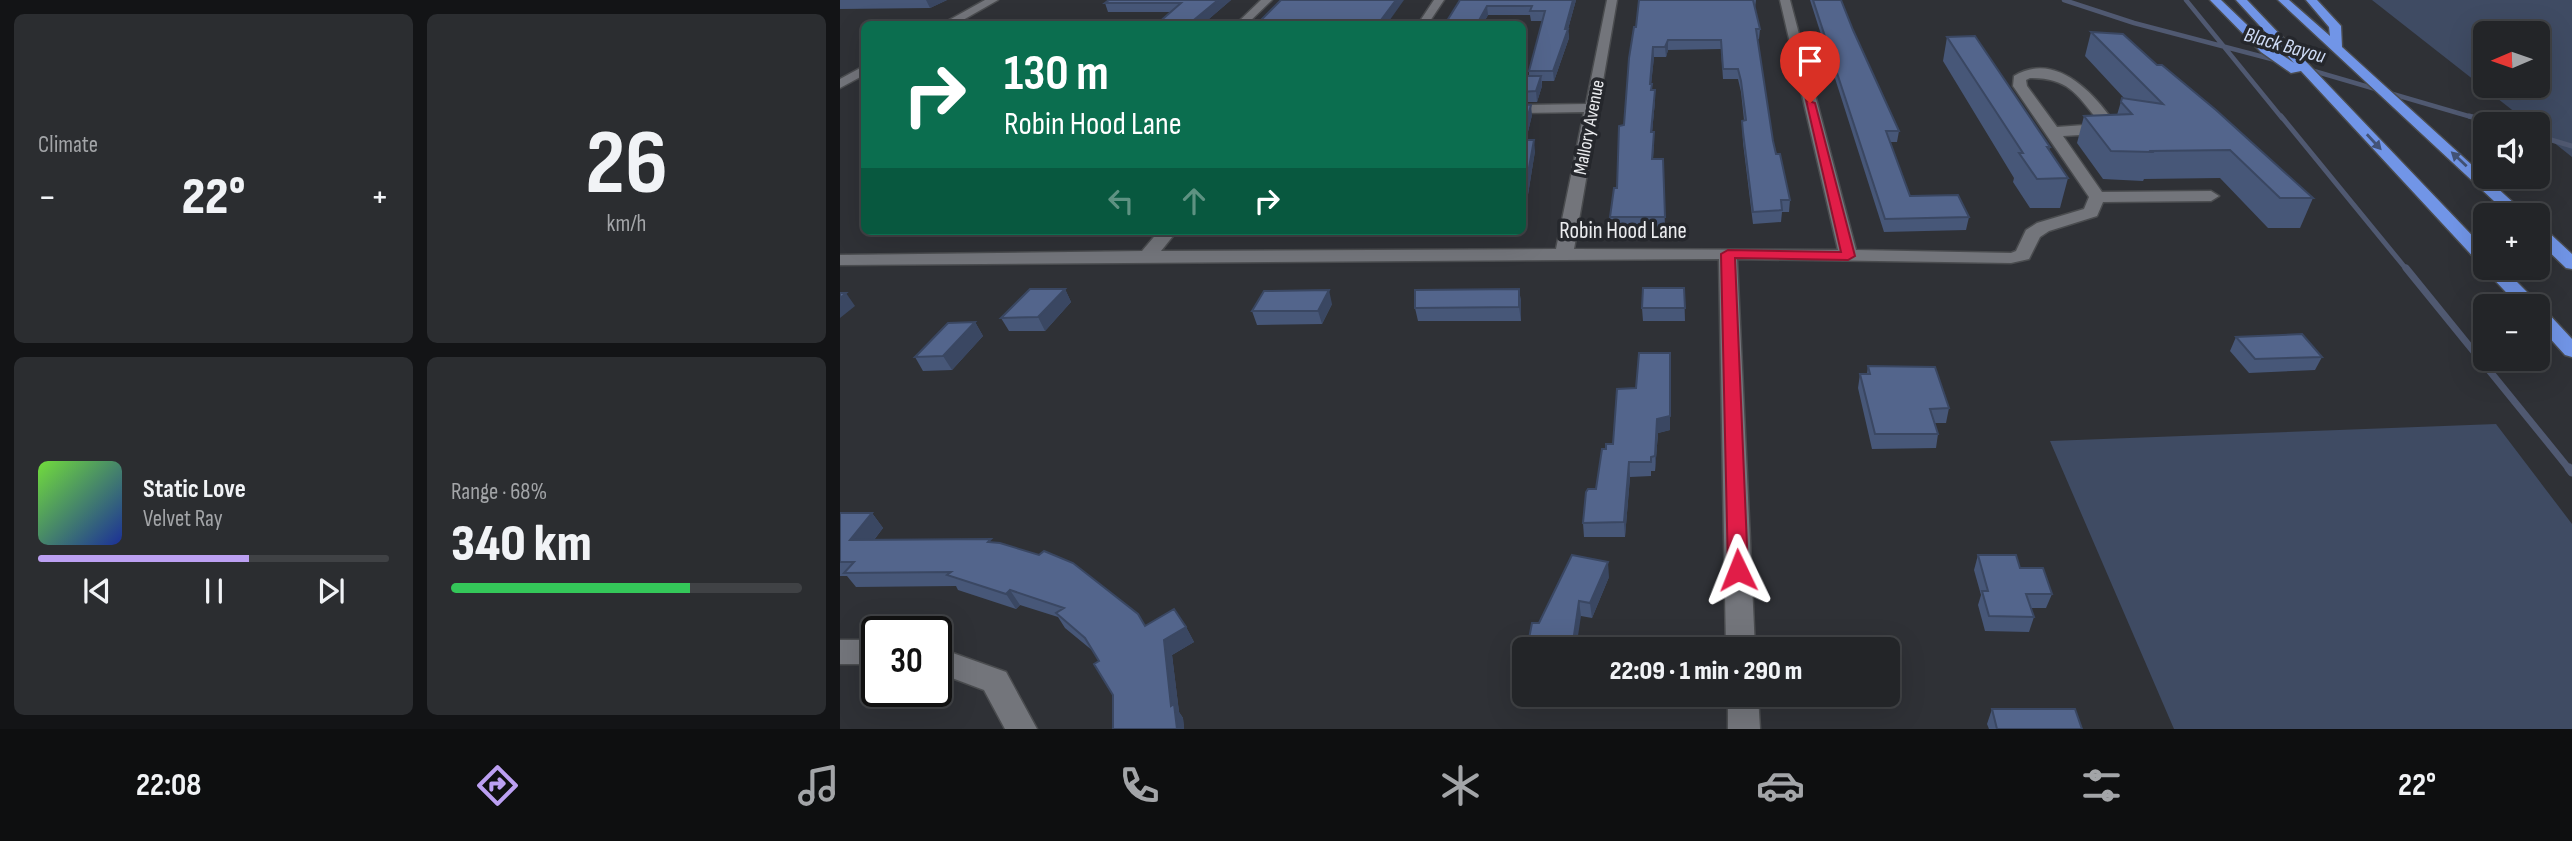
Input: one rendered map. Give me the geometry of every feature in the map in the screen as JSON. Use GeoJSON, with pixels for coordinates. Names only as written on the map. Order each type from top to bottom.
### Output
{"type":"FeatureCollection","features":[{"type":"Feature","properties":{"kind":"highway"},"geometry":{"type":"LineString","coordinates":[[2215,0],[2265,49],[2327,92]]}},
{"type":"Feature","properties":{"kind":"highway"},"geometry":{"type":"LineString","coordinates":[[2241,0],[2473,246]]}},
{"type":"Feature","properties":{"kind":"highway"},"geometry":{"type":"LineString","coordinates":[[2283,0],[2506,203]]}},
{"type":"Feature","properties":{"kind":"highway"},"geometry":{"type":"LineString","coordinates":[[2311,0],[2335,26],[2341,52]]}},
{"type":"Feature","properties":{"kind":"highway"},"geometry":{"type":"LineString","coordinates":[[2550,243],[2572,264]]}},
{"type":"Feature","properties":{"kind":"highway"},"geometry":{"type":"LineString","coordinates":[[2505,280],[2518,294]]}},
{"type":"Feature","properties":{"kind":"highway"},"geometry":{"type":"LineString","coordinates":[[2550,327],[2572,351]]}},
{"type":"Feature","properties":{"kind":"street"},"geometry":{"type":"LineString","coordinates":[[954,21],[993,0]]}},
{"type":"Feature","properties":{"kind":"street"},"geometry":{"type":"LineString","coordinates":[[1244,21],[1267,0]]}},
{"type":"Feature","properties":{"kind":"street"},"geometry":{"type":"LineString","coordinates":[[1425,21],[1439,0]]}},
{"type":"Feature","properties":{"kind":"street","name":"Mallory Avenue"},"geometry":{"type":"LineString","coordinates":[[1564,255],[1612,0]]}},
{"type":"Feature","properties":{"kind":"street"},"geometry":{"type":"LineString","coordinates":[[1785,0],[1848,256]]}},
{"type":"Feature","properties":{"kind":"street"},"geometry":{"type":"LineString","coordinates":[[840,84],[861,72]]}},
{"type":"Feature","properties":{"kind":"street"},"geometry":{"type":"LineString","coordinates":[[2053,132],[2096,131],[2102,129],[2106,122],[2070,79],[2050,74],[2023,76],[2019,79],[2020,86],[2098,197],[2211,196]]}},
{"type":"Feature","properties":{"kind":"street"},"geometry":{"type":"LineString","coordinates":[[1526,108],[1591,108]]}},
{"type":"Feature","properties":{"kind":"street","name":"Robin Hood Lane"},"geometry":{"type":"LineString","coordinates":[[840,260],[1728,254],[2011,258],[2023,255],[2032,234],[2043,227],[2091,212],[2098,197]]}},
{"type":"Feature","properties":{"kind":"street"},"geometry":{"type":"LineString","coordinates":[[1147,256],[1165,235]]}},
{"type":"Feature","properties":{"kind":"street"},"geometry":{"type":"LineString","coordinates":[[1728,254],[1741,637]]}},
{"type":"Feature","properties":{"kind":"street"},"geometry":{"type":"LineString","coordinates":[[840,652],[861,652]]}},
{"type":"Feature","properties":{"kind":"street"},"geometry":{"type":"LineString","coordinates":[[952,665],[995,681],[1021,729]]}},
{"type":"Feature","properties":{"kind":"street"},"geometry":{"type":"LineString","coordinates":[[1743,707],[1744,729]]}},
{"type":"Feature","properties":{"kind":"shaded area"},"geometry":{"type":"Polygon","coordinates":[[[2372,0],[2572,0],[2572,157],[2550,140],[2550,112],[2515,112],[2497,98],[2550,98],[2550,21],[2473,21],[2473,79],[2372,0]]]}},
{"type":"Feature","properties":{"kind":"shaded area"},"geometry":{"type":"Polygon","coordinates":[[[2496,424],[2572,524],[2572,729],[2174,729],[2050,441],[2496,424]]]}},
{"type":"Feature","properties":{"kind":"building"},"geometry":{"type":"Polygon","coordinates":[[[1109,0],[1218,0],[1193,21],[1160,21],[1181,3],[1105,3],[1109,0]]]}},
{"type":"Feature","properties":{"kind":"building"},"geometry":{"type":"Polygon","coordinates":[[[1281,0],[1396,0],[1380,21],[1260,21],[1281,0]]]}},
{"type":"Feature","properties":{"kind":"building"},"geometry":{"type":"Polygon","coordinates":[[[1460,0],[1573,0],[1565,29],[1568,29],[1553,71],[1529,71],[1545,11],[1530,11],[1532,6],[1487,6],[1479,21],[1447,21],[1460,0]]]}},
{"type":"Feature","properties":{"kind":"building"},"geometry":{"type":"Polygon","coordinates":[[[1639,0],[1753,0],[1760,29],[1756,29],[1773,141],[1776,154],[1780,154],[1790,200],[1781,200],[1782,210],[1753,212],[1743,132],[1742,121],[1746,120],[1741,81],[1738,69],[1723,69],[1721,40],[1668,40],[1665,47],[1653,47],[1650,84],[1651,90],[1655,90],[1651,132],[1654,132],[1652,159],[1663,159],[1665,217],[1610,217],[1614,188],[1617,188],[1619,126],[1624,125],[1629,58],[1639,0]]]}},
{"type":"Feature","properties":{"kind":"building"},"geometry":{"type":"Polygon","coordinates":[[[1813,0],[1841,0],[1899,131],[1886,131],[1910,196],[1958,195],[1969,217],[1885,219],[1813,0]]]}},
{"type":"Feature","properties":{"kind":"building"},"geometry":{"type":"Polygon","coordinates":[[[2091,32],[2123,34],[2157,65],[2162,65],[2216,110],[2313,198],[2280,198],[2230,150],[2111,151],[2084,116],[2132,114],[2121,102],[2122,98],[2163,104],[2091,32]]]}},
{"type":"Feature","properties":{"kind":"building"},"geometry":{"type":"Polygon","coordinates":[[[1975,36],[2068,178],[2037,179],[1947,37],[1975,36]]]}},
{"type":"Feature","properties":{"kind":"building"},"geometry":{"type":"Polygon","coordinates":[[[1526,76],[1541,76],[1536,91],[1526,92],[1526,76]]]}},
{"type":"Feature","properties":{"kind":"building"},"geometry":{"type":"Polygon","coordinates":[[[1526,104],[1531,105],[1526,123],[1526,104]]]}},
{"type":"Feature","properties":{"kind":"building"},"geometry":{"type":"Polygon","coordinates":[[[1526,140],[1534,140],[1526,184],[1526,140]]]}},
{"type":"Feature","properties":{"kind":"building"},"geometry":{"type":"Polygon","coordinates":[[[1643,288],[1684,288],[1685,308],[1642,308],[1643,288]]]}},
{"type":"Feature","properties":{"kind":"building"},"geometry":{"type":"Polygon","coordinates":[[[1030,289],[1065,289],[1038,317],[1001,318],[1030,289]]]}},
{"type":"Feature","properties":{"kind":"building"},"geometry":{"type":"Polygon","coordinates":[[[1519,289],[1519,307],[1415,308],[1415,290],[1519,289]]]}},
{"type":"Feature","properties":{"kind":"building"},"geometry":{"type":"Polygon","coordinates":[[[1329,290],[1318,311],[1252,311],[1264,291],[1329,290]]]}},
{"type":"Feature","properties":{"kind":"building"},"geometry":{"type":"Polygon","coordinates":[[[975,322],[943,356],[915,357],[948,323],[975,322]]]}},
{"type":"Feature","properties":{"kind":"building"},"geometry":{"type":"Polygon","coordinates":[[[2302,334],[2322,357],[2255,359],[2236,337],[2302,334]]]}},
{"type":"Feature","properties":{"kind":"building"},"geometry":{"type":"Polygon","coordinates":[[[1639,353],[1670,353],[1670,416],[1657,419],[1655,456],[1651,457],[1651,462],[1629,462],[1624,522],[1583,523],[1586,492],[1588,489],[1596,489],[1602,449],[1606,449],[1606,444],[1613,444],[1617,389],[1636,388],[1639,353]]]}},
{"type":"Feature","properties":{"kind":"building"},"geometry":{"type":"Polygon","coordinates":[[[1868,366],[1935,367],[1949,408],[1930,409],[1938,434],[1875,434],[1860,374],[1870,374],[1868,366]]]}},
{"type":"Feature","properties":{"kind":"building"},"geometry":{"type":"Polygon","coordinates":[[[840,513],[872,513],[850,540],[991,539],[988,542],[1039,555],[1044,551],[1073,563],[1138,614],[1145,626],[1174,609],[1186,627],[1164,640],[1171,706],[1174,704],[1177,729],[1113,729],[1113,695],[1094,664],[1099,661],[1085,638],[1056,613],[1064,608],[1010,590],[1006,594],[947,575],[951,572],[844,573],[854,562],[840,562],[840,513]]]}},
{"type":"Feature","properties":{"kind":"building"},"geometry":{"type":"Polygon","coordinates":[[[1572,555],[1608,562],[1590,603],[1579,601],[1574,637],[1529,637],[1532,623],[1539,623],[1572,555]]]}},
{"type":"Feature","properties":{"kind":"building"},"geometry":{"type":"Polygon","coordinates":[[[1978,555],[2016,555],[2020,568],[2043,568],[2052,594],[2026,594],[2034,617],[1989,616],[1982,591],[1988,591],[1978,555]]]}},
{"type":"Feature","properties":{"kind":"building"},"geometry":{"type":"Polygon","coordinates":[[[1992,709],[2075,709],[2082,729],[1997,729],[1992,709]]]}},
{"type":"Feature","properties":{"kind":"waterway","name":"Black Bayou"},"geometry":{"type":"LineString","coordinates":[[2064,0],[2134,23],[2224,47]]}},
{"type":"Feature","properties":{"kind":"waterway"},"geometry":{"type":"LineString","coordinates":[[2186,0],[2224,47]]}},
{"type":"Feature","properties":{"kind":"waterway","name":"Black Bayou"},"geometry":{"type":"LineString","coordinates":[[2224,47],[2279,61]]}},
{"type":"Feature","properties":{"kind":"waterway"},"geometry":{"type":"LineString","coordinates":[[2224,47],[2282,118]]}},
{"type":"Feature","properties":{"kind":"waterway","name":"Black Bayou"},"geometry":{"type":"LineString","coordinates":[[2307,69],[2473,117]]}},
{"type":"Feature","properties":{"kind":"waterway"},"geometry":{"type":"LineString","coordinates":[[2281,116],[2407,270]]}},
{"type":"Feature","properties":{"kind":"waterway","name":"Black Bayou"},"geometry":{"type":"LineString","coordinates":[[2469,116],[2473,117]]}},
{"type":"Feature","properties":{"kind":"waterway","name":"Black Bayou"},"geometry":{"type":"LineString","coordinates":[[2550,140],[2572,146]]}},
{"type":"Feature","properties":{"kind":"waterway"},"geometry":{"type":"LineString","coordinates":[[2406,268],[2570,470]]}},
{"type":"Feature","properties":{"kind":"waterway"},"geometry":{"type":"LineString","coordinates":[[2569,468],[2572,472]]}},
{"type":"Feature","properties":{"kind":"route"},"geometry":{"type":"LineString","coordinates":[[1738,570],[1728,254],[1848,256],[1810,103]]}}]}
